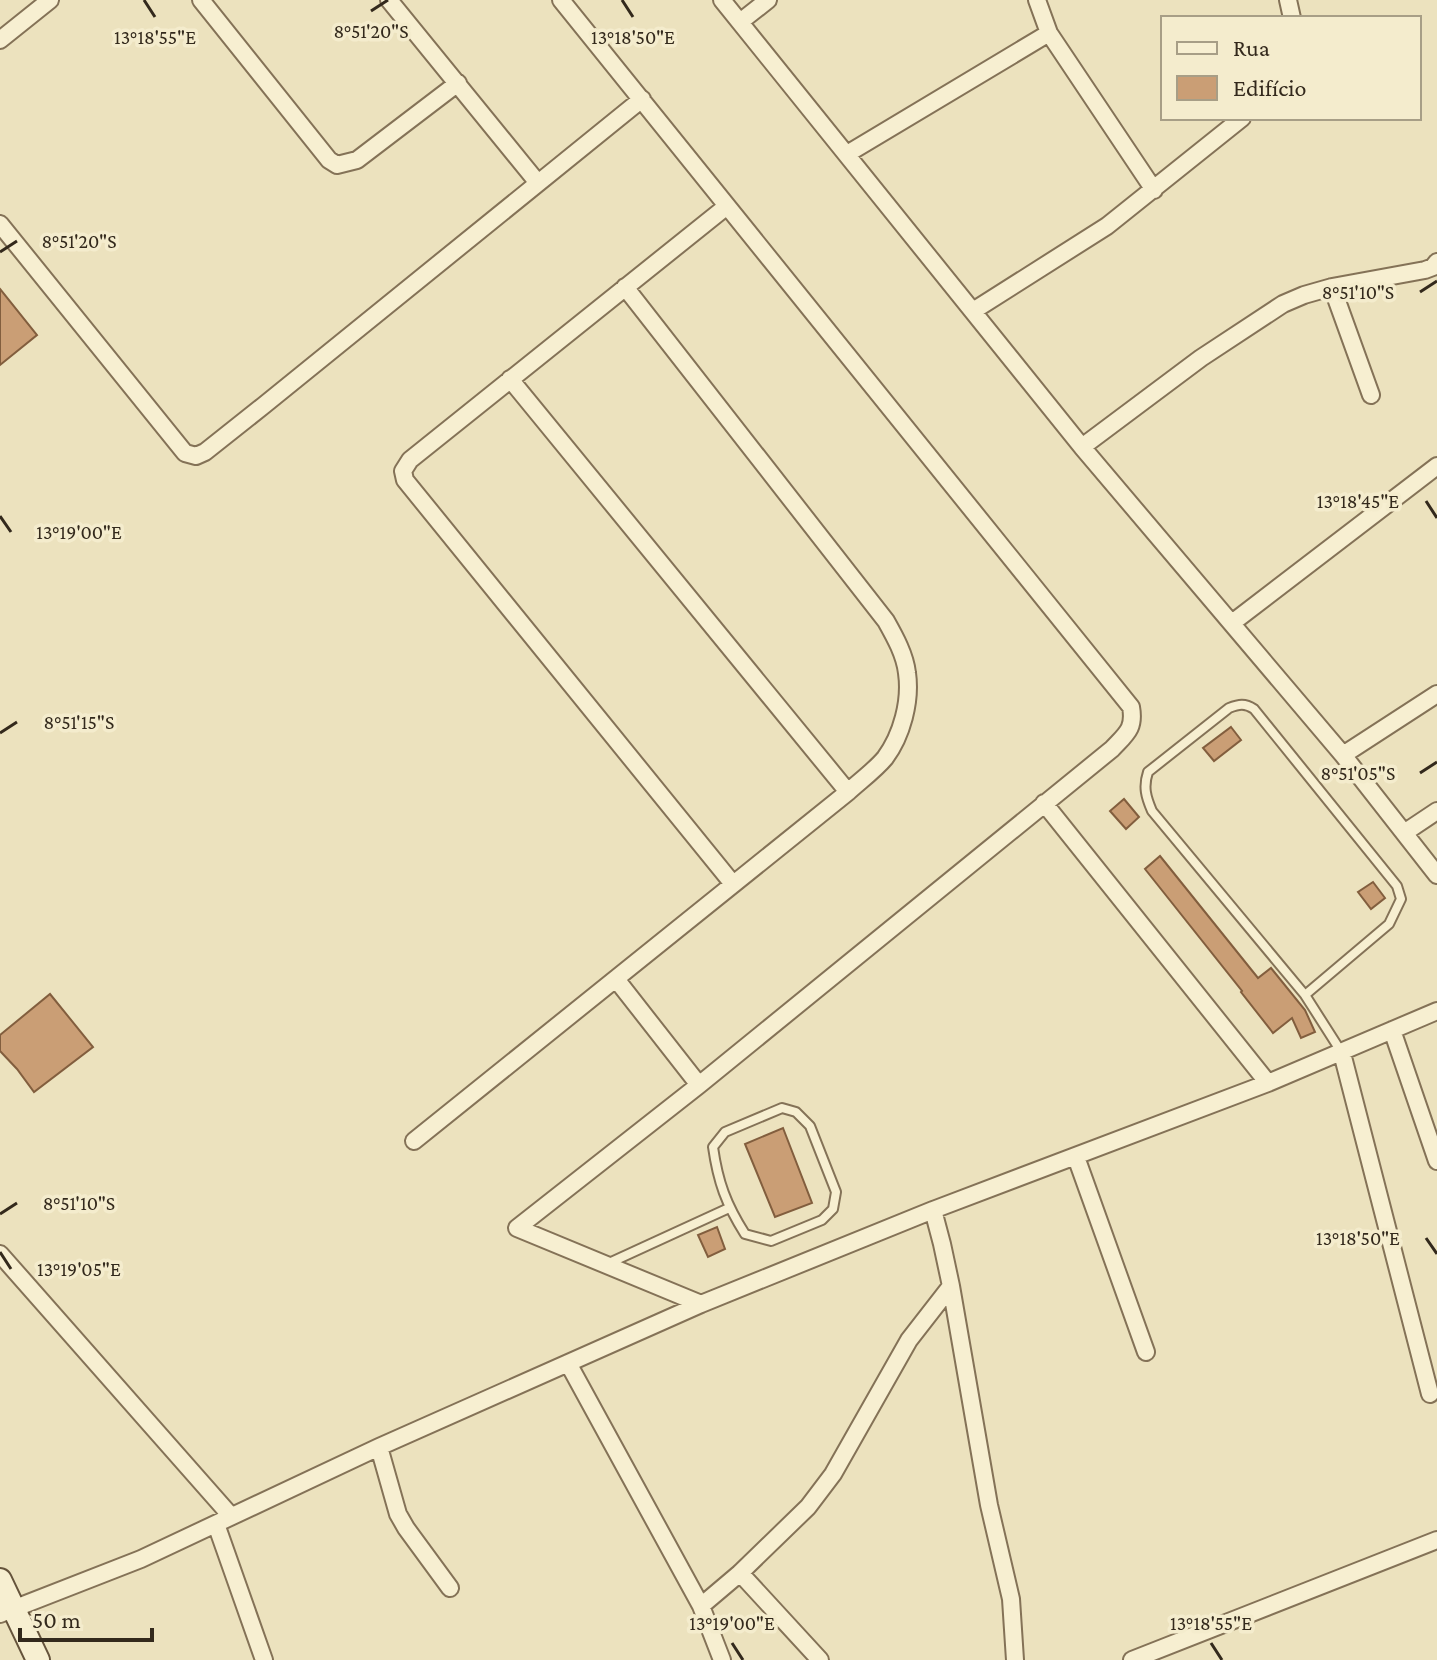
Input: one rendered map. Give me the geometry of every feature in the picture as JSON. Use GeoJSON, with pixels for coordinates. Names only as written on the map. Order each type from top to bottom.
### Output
{"type":"FeatureCollection","features":[{"type":"Feature","properties":{"kind":"street"},"geometry":{"type":"LineString","coordinates":[[0,40],[50,0]]}},
{"type":"Feature","properties":{"kind":"street"},"geometry":{"type":"LineString","coordinates":[[201,0],[329,160],[337,165],[357,160],[458,83]]}},
{"type":"Feature","properties":{"kind":"street"},"geometry":{"type":"LineString","coordinates":[[389,0],[538,183]]}},
{"type":"Feature","properties":{"kind":"street"},"geometry":{"type":"LineString","coordinates":[[561,0],[1131,707],[1133,720],[1128,732],[1112,749],[699,1085],[517,1228],[701,1304]]}},
{"type":"Feature","properties":{"kind":"street"},"geometry":{"type":"LineString","coordinates":[[722,0],[1082,447],[1343,755],[1437,875]]}},
{"type":"Feature","properties":{"kind":"street"},"geometry":{"type":"LineString","coordinates":[[740,22],[768,0]]}},
{"type":"Feature","properties":{"kind":"street"},"geometry":{"type":"LineString","coordinates":[[1037,0],[1049,33],[1154,190]]}},
{"type":"Feature","properties":{"kind":"street"},"geometry":{"type":"LineString","coordinates":[[847,154],[1049,33]]}},
{"type":"Feature","properties":{"kind":"street"},"geometry":{"type":"LineString","coordinates":[[0,224],[185,453],[196,456],[263,406],[642,99]]}},
{"type":"Feature","properties":{"kind":"street"},"geometry":{"type":"LineString","coordinates":[[973,311],[1107,226],[1239,120]]}},
{"type":"Feature","properties":{"kind":"street"},"geometry":{"type":"LineString","coordinates":[[727,206],[410,460],[403,471],[405,480],[733,884]]}},
{"type":"Feature","properties":{"kind":"street"},"geometry":{"type":"LineString","coordinates":[[1082,447],[1201,358],[1283,304],[1332,287],[1425,270],[1437,262]]}},
{"type":"Feature","properties":{"kind":"street"},"geometry":{"type":"LineString","coordinates":[[414,1141],[848,792],[885,757],[899,731],[907,702],[907,672],[886,621],[625,287]]}},
{"type":"Feature","properties":{"kind":"street"},"geometry":{"type":"LineString","coordinates":[[1332,287],[1371,395]]}},
{"type":"Feature","properties":{"kind":"street"},"geometry":{"type":"LineString","coordinates":[[510,379],[848,792]]}},
{"type":"Feature","properties":{"kind":"street"},"geometry":{"type":"LineString","coordinates":[[1232,623],[1437,466]]}},
{"type":"Feature","properties":{"kind":"street"},"geometry":{"type":"LineString","coordinates":[[1343,755],[1437,694]]}},
{"type":"Feature","properties":{"kind":"street"},"geometry":{"type":"LineString","coordinates":[[1044,803],[1268,1083]]}},
{"type":"Feature","properties":{"kind":"street"},"geometry":{"type":"LineString","coordinates":[[1404,833],[1437,811]]}},
{"type":"Feature","properties":{"kind":"street"},"geometry":{"type":"LineString","coordinates":[[616,979],[699,1085]]}},
{"type":"Feature","properties":{"kind":"street"},"geometry":{"type":"LineString","coordinates":[[6,1611],[141,1559],[379,1447],[701,1304],[933,1210],[1268,1083],[1437,1011]]}},
{"type":"Feature","properties":{"kind":"street"},"geometry":{"type":"LineString","coordinates":[[1392,1030],[1437,1161]]}},
{"type":"Feature","properties":{"kind":"street"},"geometry":{"type":"LineString","coordinates":[[1342,1053],[1430,1394]]}},
{"type":"Feature","properties":{"kind":"street"},"geometry":{"type":"LineString","coordinates":[[1076,1157],[1146,1352]]}},
{"type":"Feature","properties":{"kind":"street"},"geometry":{"type":"LineString","coordinates":[[933,1210],[951,1286],[989,1505],[1011,1599],[1015,1660]]}},
{"type":"Feature","properties":{"kind":"street"},"geometry":{"type":"LineString","coordinates":[[0,1254],[223,1520],[264,1660]]}},
{"type":"Feature","properties":{"kind":"street"},"geometry":{"type":"LineString","coordinates":[[701,1606],[808,1507],[833,1474],[909,1340],[951,1286]]}},
{"type":"Feature","properties":{"kind":"street"},"geometry":{"type":"LineString","coordinates":[[568,1363],[701,1606],[722,1660]]}},
{"type":"Feature","properties":{"kind":"street"},"geometry":{"type":"LineString","coordinates":[[379,1447],[398,1514],[450,1588]]}},
{"type":"Feature","properties":{"kind":"street"},"geometry":{"type":"LineString","coordinates":[[1132,1660],[1437,1540]]}},
{"type":"Feature","properties":{"kind":"street"},"geometry":{"type":"LineString","coordinates":[[740,1573],[820,1660]]}},
{"type":"Feature","properties":{"kind":"street"},"geometry":{"type":"LineString","coordinates":[[0,1580],[6,1611],[38,1660]]}},
{"type":"Feature","properties":{"kind":"lane"},"geometry":{"type":"LineString","coordinates":[[1305,995],[1389,924],[1401,899],[1397,886],[1254,709],[1247,704],[1237,705],[1229,708],[1148,772],[1144,784],[1147,800],[1152,811],[1305,995],[1342,1053]]}},
{"type":"Feature","properties":{"kind":"lane"},"geometry":{"type":"LineString","coordinates":[[782,1108],[796,1112],[810,1126],[836,1192],[833,1209],[822,1220],[771,1241],[745,1234],[729,1208],[716,1171],[713,1147],[725,1132],[782,1108]]}},
{"type":"Feature","properties":{"kind":"lane"},"geometry":{"type":"LineString","coordinates":[[607,1264],[729,1208]]}},
{"type":"Feature","properties":{"kind":"building"},"geometry":{"type":"Polygon","coordinates":[[[0,289],[37,335],[0,365],[0,289]]]}},
{"type":"Feature","properties":{"kind":"building"},"geometry":{"type":"Polygon","coordinates":[[[1231,727],[1241,740],[1214,761],[1203,748],[1231,727]]]}},
{"type":"Feature","properties":{"kind":"building"},"geometry":{"type":"Polygon","coordinates":[[[1124,799],[1139,817],[1126,829],[1110,811],[1124,799]]]}},
{"type":"Feature","properties":{"kind":"building"},"geometry":{"type":"Polygon","coordinates":[[[1160,856],[1258,978],[1271,968],[1305,1010],[1315,1032],[1301,1038],[1292,1018],[1273,1033],[1145,869],[1160,856]]]}},
{"type":"Feature","properties":{"kind":"building"},"geometry":{"type":"Polygon","coordinates":[[[1373,882],[1385,898],[1371,909],[1358,892],[1373,882]]]}},
{"type":"Feature","properties":{"kind":"building"},"geometry":{"type":"Polygon","coordinates":[[[50,994],[93,1047],[34,1092],[0,1051],[0,1035],[50,994]]]}},
{"type":"Feature","properties":{"kind":"building"},"geometry":{"type":"Polygon","coordinates":[[[783,1128],[812,1203],[775,1217],[745,1144],[783,1128]]]}},
{"type":"Feature","properties":{"kind":"building"},"geometry":{"type":"Polygon","coordinates":[[[717,1227],[725,1249],[708,1257],[698,1235],[717,1227]]]}}]}
